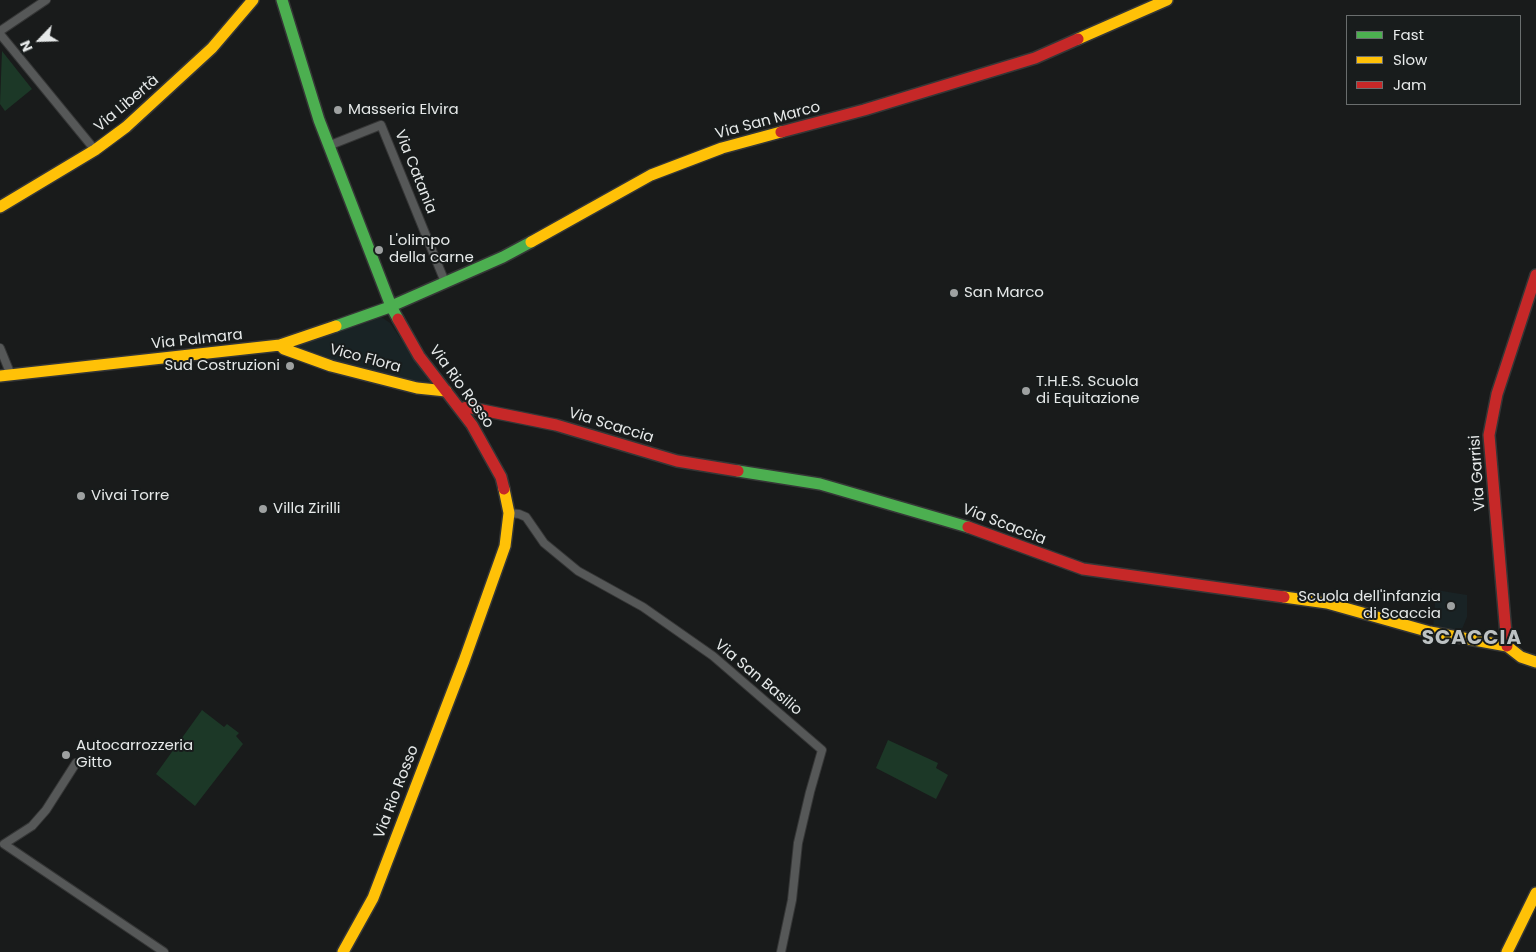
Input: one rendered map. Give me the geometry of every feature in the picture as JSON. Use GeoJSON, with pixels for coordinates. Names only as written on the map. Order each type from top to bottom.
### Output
{"type":"FeatureCollection","features":[{"type":"Feature","properties":{"kind":"street"},"geometry":{"type":"LineString","coordinates":[[46,0],[0,32],[95,150]]}},
{"type":"Feature","properties":{"kind":"street","name":"Via Libertà"},"geometry":{"type":"LineString","coordinates":[[0,207],[95,150],[159,98],[212,48],[253,0]]}},
{"type":"Feature","properties":{"kind":"street"},"geometry":{"type":"LineString","coordinates":[[282,0],[294,35]]}},
{"type":"Feature","properties":{"kind":"street"},"geometry":{"type":"LineString","coordinates":[[290,0],[294,35]]}},
{"type":"Feature","properties":{"kind":"street","name":"Via San Marco"},"geometry":{"type":"LineString","coordinates":[[391,306],[503,257],[583,211],[660,171],[722,148],[864,110],[1027,61],[1167,0]]}},
{"type":"Feature","properties":{"kind":"street","name":"Via Rio Rosso"},"geometry":{"type":"LineString","coordinates":[[294,35],[328,146],[391,306],[419,356],[461,409],[501,477],[509,513],[505,546],[464,661],[373,898],[343,952]]}},
{"type":"Feature","properties":{"kind":"street","name":"Via Catania"},"geometry":{"type":"LineString","coordinates":[[328,146],[381,125],[445,282]]}},
{"type":"Feature","properties":{"kind":"street","name":"Via Garrisi"},"geometry":{"type":"LineString","coordinates":[[1507,646],[1489,435],[1497,394],[1536,275]]}},
{"type":"Feature","properties":{"kind":"street","name":"Via Palmara"},"geometry":{"type":"LineString","coordinates":[[5,376],[280,345],[391,306]]}},
{"type":"Feature","properties":{"kind":"street","name":"Vico Flora"},"geometry":{"type":"LineString","coordinates":[[280,345],[284,349],[331,366],[418,388],[440,392],[446,391]]}},
{"type":"Feature","properties":{"kind":"street"},"geometry":{"type":"LineString","coordinates":[[0,348],[5,376]]}},
{"type":"Feature","properties":{"kind":"street","name":"Via Scaccia"},"geometry":{"type":"LineString","coordinates":[[461,409],[468,407],[556,425],[676,461],[820,484],[948,520],[1083,569],[1312,600],[1430,632],[1507,646],[1521,657],[1536,662]]}},
{"type":"Feature","properties":{"kind":"street","name":"Via San Basilio"},"geometry":{"type":"LineString","coordinates":[[509,513],[526,517],[544,543],[578,571],[643,607],[713,656],[822,750],[798,843],[792,900],[780,952]]}},
{"type":"Feature","properties":{"kind":"street"},"geometry":{"type":"LineString","coordinates":[[76,763],[46,810],[32,826],[4,844],[164,952]]}},
{"type":"Feature","properties":{"kind":"street"},"geometry":{"type":"LineString","coordinates":[[1507,952],[1536,893]]}},
{"type":"Feature","properties":{"kind":"shaded area"},"geometry":{"type":"Polygon","coordinates":[[[380,316],[390,323],[433,386],[425,383],[419,386],[288,348],[380,316]]]}},
{"type":"Feature","properties":{"kind":"shaded area","name":"Scuola dell'infanzia di Scaccia"},"geometry":{"type":"Polygon","coordinates":[[[1436,590],[1467,595],[1467,617],[1460,634],[1455,630],[1433,630],[1436,590]]]}},
{"type":"Feature","properties":{"kind":"green space"},"geometry":{"type":"Polygon","coordinates":[[[2,51],[32,89],[5,111],[0,104],[2,51]]]}},
{"type":"Feature","properties":{"kind":"green space"},"geometry":{"type":"Polygon","coordinates":[[[202,710],[224,727],[227,724],[239,733],[236,736],[243,744],[195,806],[156,774],[202,710]]]}},
{"type":"Feature","properties":{"kind":"green space"},"geometry":{"type":"Polygon","coordinates":[[[888,740],[938,763],[936,768],[948,775],[936,799],[876,768],[888,740]]]}},
{"type":"Feature","properties":{"kind":"traffic: fast"},"geometry":{"type":"LineString","coordinates":[[282,0],[319,120],[391,306],[398,319]]}},
{"type":"Feature","properties":{"kind":"traffic: fast"},"geometry":{"type":"LineString","coordinates":[[336,326],[387,308],[503,257],[531,242]]}},
{"type":"Feature","properties":{"kind":"traffic: fast"},"geometry":{"type":"LineString","coordinates":[[738,471],[820,484],[968,527]]}},
{"type":"Feature","properties":{"kind":"traffic: slow"},"geometry":{"type":"LineString","coordinates":[[0,207],[95,150],[126,127],[212,48],[253,0]]}},
{"type":"Feature","properties":{"kind":"traffic: slow"},"geometry":{"type":"LineString","coordinates":[[1078,39],[1167,0]]}},
{"type":"Feature","properties":{"kind":"traffic: slow"},"geometry":{"type":"LineString","coordinates":[[531,242],[651,175],[722,148],[781,132]]}},
{"type":"Feature","properties":{"kind":"traffic: slow"},"geometry":{"type":"LineString","coordinates":[[0,376],[280,345],[336,326]]}},
{"type":"Feature","properties":{"kind":"traffic: slow"},"geometry":{"type":"LineString","coordinates":[[280,345],[284,349],[331,366],[417,388],[446,391]]}},
{"type":"Feature","properties":{"kind":"traffic: slow"},"geometry":{"type":"LineString","coordinates":[[343,952],[373,898],[464,661],[505,546],[509,513],[504,489]]}},
{"type":"Feature","properties":{"kind":"traffic: slow"},"geometry":{"type":"LineString","coordinates":[[1284,597],[1327,603],[1430,632],[1507,646],[1521,657],[1536,662]]}},
{"type":"Feature","properties":{"kind":"traffic: slow"},"geometry":{"type":"LineString","coordinates":[[1507,952],[1536,893]]}},
{"type":"Feature","properties":{"kind":"traffic: jam"},"geometry":{"type":"LineString","coordinates":[[781,132],[864,110],[1035,58],[1078,39]]}},
{"type":"Feature","properties":{"kind":"traffic: jam"},"geometry":{"type":"LineString","coordinates":[[1507,646],[1489,435],[1497,394],[1536,275]]}},
{"type":"Feature","properties":{"kind":"traffic: jam"},"geometry":{"type":"LineString","coordinates":[[398,319],[419,356],[472,425],[501,477],[504,489]]}},
{"type":"Feature","properties":{"kind":"traffic: jam"},"geometry":{"type":"LineString","coordinates":[[461,409],[467,407],[556,425],[677,461],[738,471]]}},
{"type":"Feature","properties":{"kind":"traffic: jam"},"geometry":{"type":"LineString","coordinates":[[968,527],[1083,569],[1284,597]]}},
{"type":"Feature","properties":{"kind":"place","name":"Masseria Elvira"},"geometry":{"type":"Point","coordinates":[338,110]}},
{"type":"Feature","properties":{"kind":"place","name":"L'olimpo della carne"},"geometry":{"type":"Point","coordinates":[379,250]}},
{"type":"Feature","properties":{"kind":"place","name":"San Marco"},"geometry":{"type":"Point","coordinates":[954,293]}},
{"type":"Feature","properties":{"kind":"place","name":"Sud Costruzioni"},"geometry":{"type":"Point","coordinates":[290,366]}},
{"type":"Feature","properties":{"kind":"place","name":"T.H.E.S. Scuola di Equitazione"},"geometry":{"type":"Point","coordinates":[1026,391]}},
{"type":"Feature","properties":{"kind":"place","name":"Vivai Torre"},"geometry":{"type":"Point","coordinates":[81,496]}},
{"type":"Feature","properties":{"kind":"place","name":"Villa Zirilli"},"geometry":{"type":"Point","coordinates":[263,509]}},
{"type":"Feature","properties":{"kind":"place","name":"Scuola dell'infanzia di Scaccia"},"geometry":{"type":"Point","coordinates":[1451,606]}},
{"type":"Feature","properties":{"kind":"place","name":"Autocarrozzeria Gitto"},"geometry":{"type":"Point","coordinates":[66,755]}},
{"type":"Feature","properties":{"kind":"district","name":"SCACCIA"},"geometry":{"type":"Point","coordinates":[1472,639]}}]}
